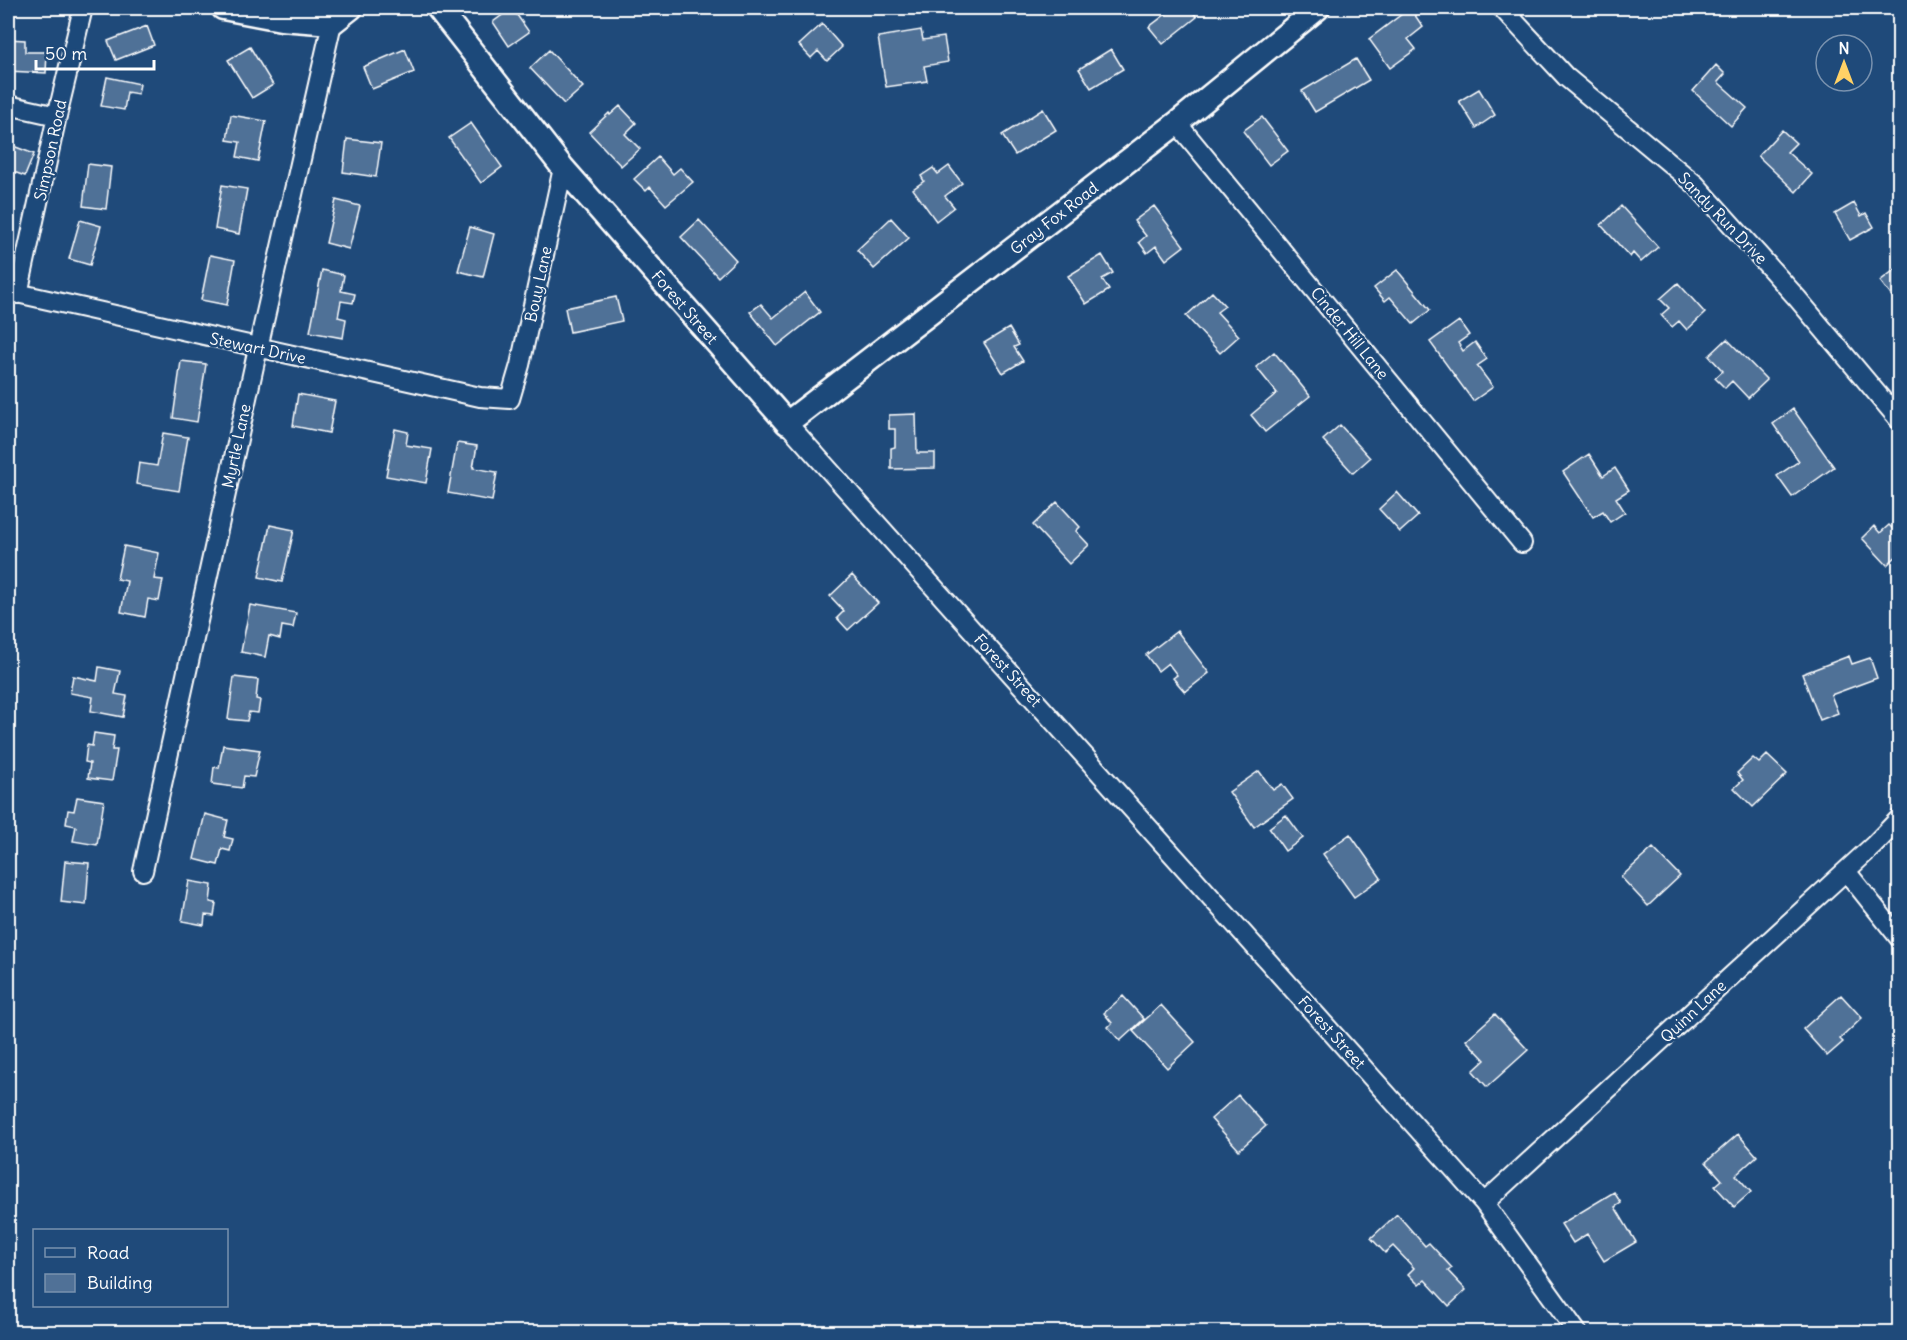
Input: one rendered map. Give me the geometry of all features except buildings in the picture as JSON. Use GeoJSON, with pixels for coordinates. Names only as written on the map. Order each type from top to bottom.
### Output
{"type":"FeatureCollection","features":[{"type":"Feature","properties":{"kind":"street","name":"Simpson Road"},"geometry":{"type":"LineString","coordinates":[[13,292],[83,8]]}},
{"type":"Feature","properties":{"kind":"street"},"geometry":{"type":"LineString","coordinates":[[223,8],[281,19],[332,23],[351,8]]}},
{"type":"Feature","properties":{"kind":"street","name":"Forest Street"},"geometry":{"type":"LineString","coordinates":[[438,8],[563,168],[787,423],[1484,1203],[1577,1332]]}},
{"type":"Feature","properties":{"kind":"street","name":"Gray Fox Road"},"geometry":{"type":"LineString","coordinates":[[787,423],[1177,123],[1318,8]]}},
{"type":"Feature","properties":{"kind":"street","name":"Sandy Run Drive"},"geometry":{"type":"LineString","coordinates":[[1502,8],[1566,77],[1696,185],[1797,298],[1899,421]]}},
{"type":"Feature","properties":{"kind":"street","name":"Myrtle Lane"},"geometry":{"type":"LineString","coordinates":[[143,871],[332,23]]}},
{"type":"Feature","properties":{"kind":"street"},"geometry":{"type":"LineString","coordinates":[[8,105],[57,116]]}},
{"type":"Feature","properties":{"kind":"street","name":"Cinder Hill Lane"},"geometry":{"type":"LineString","coordinates":[[1177,123],[1522,543]]}},
{"type":"Feature","properties":{"kind":"street","name":"Bouy Lane"},"geometry":{"type":"LineString","coordinates":[[510,399],[520,364],[563,168]]}},
{"type":"Feature","properties":{"kind":"street","name":"Stewart Drive"},"geometry":{"type":"LineString","coordinates":[[13,292],[480,397],[510,399]]}},
{"type":"Feature","properties":{"kind":"street","name":"Quinn Lane"},"geometry":{"type":"LineString","coordinates":[[1484,1203],[1874,845],[1899,818]]}},
{"type":"Feature","properties":{"kind":"street"},"geometry":{"type":"LineString","coordinates":[[1845,871],[1899,939]]}}]}
